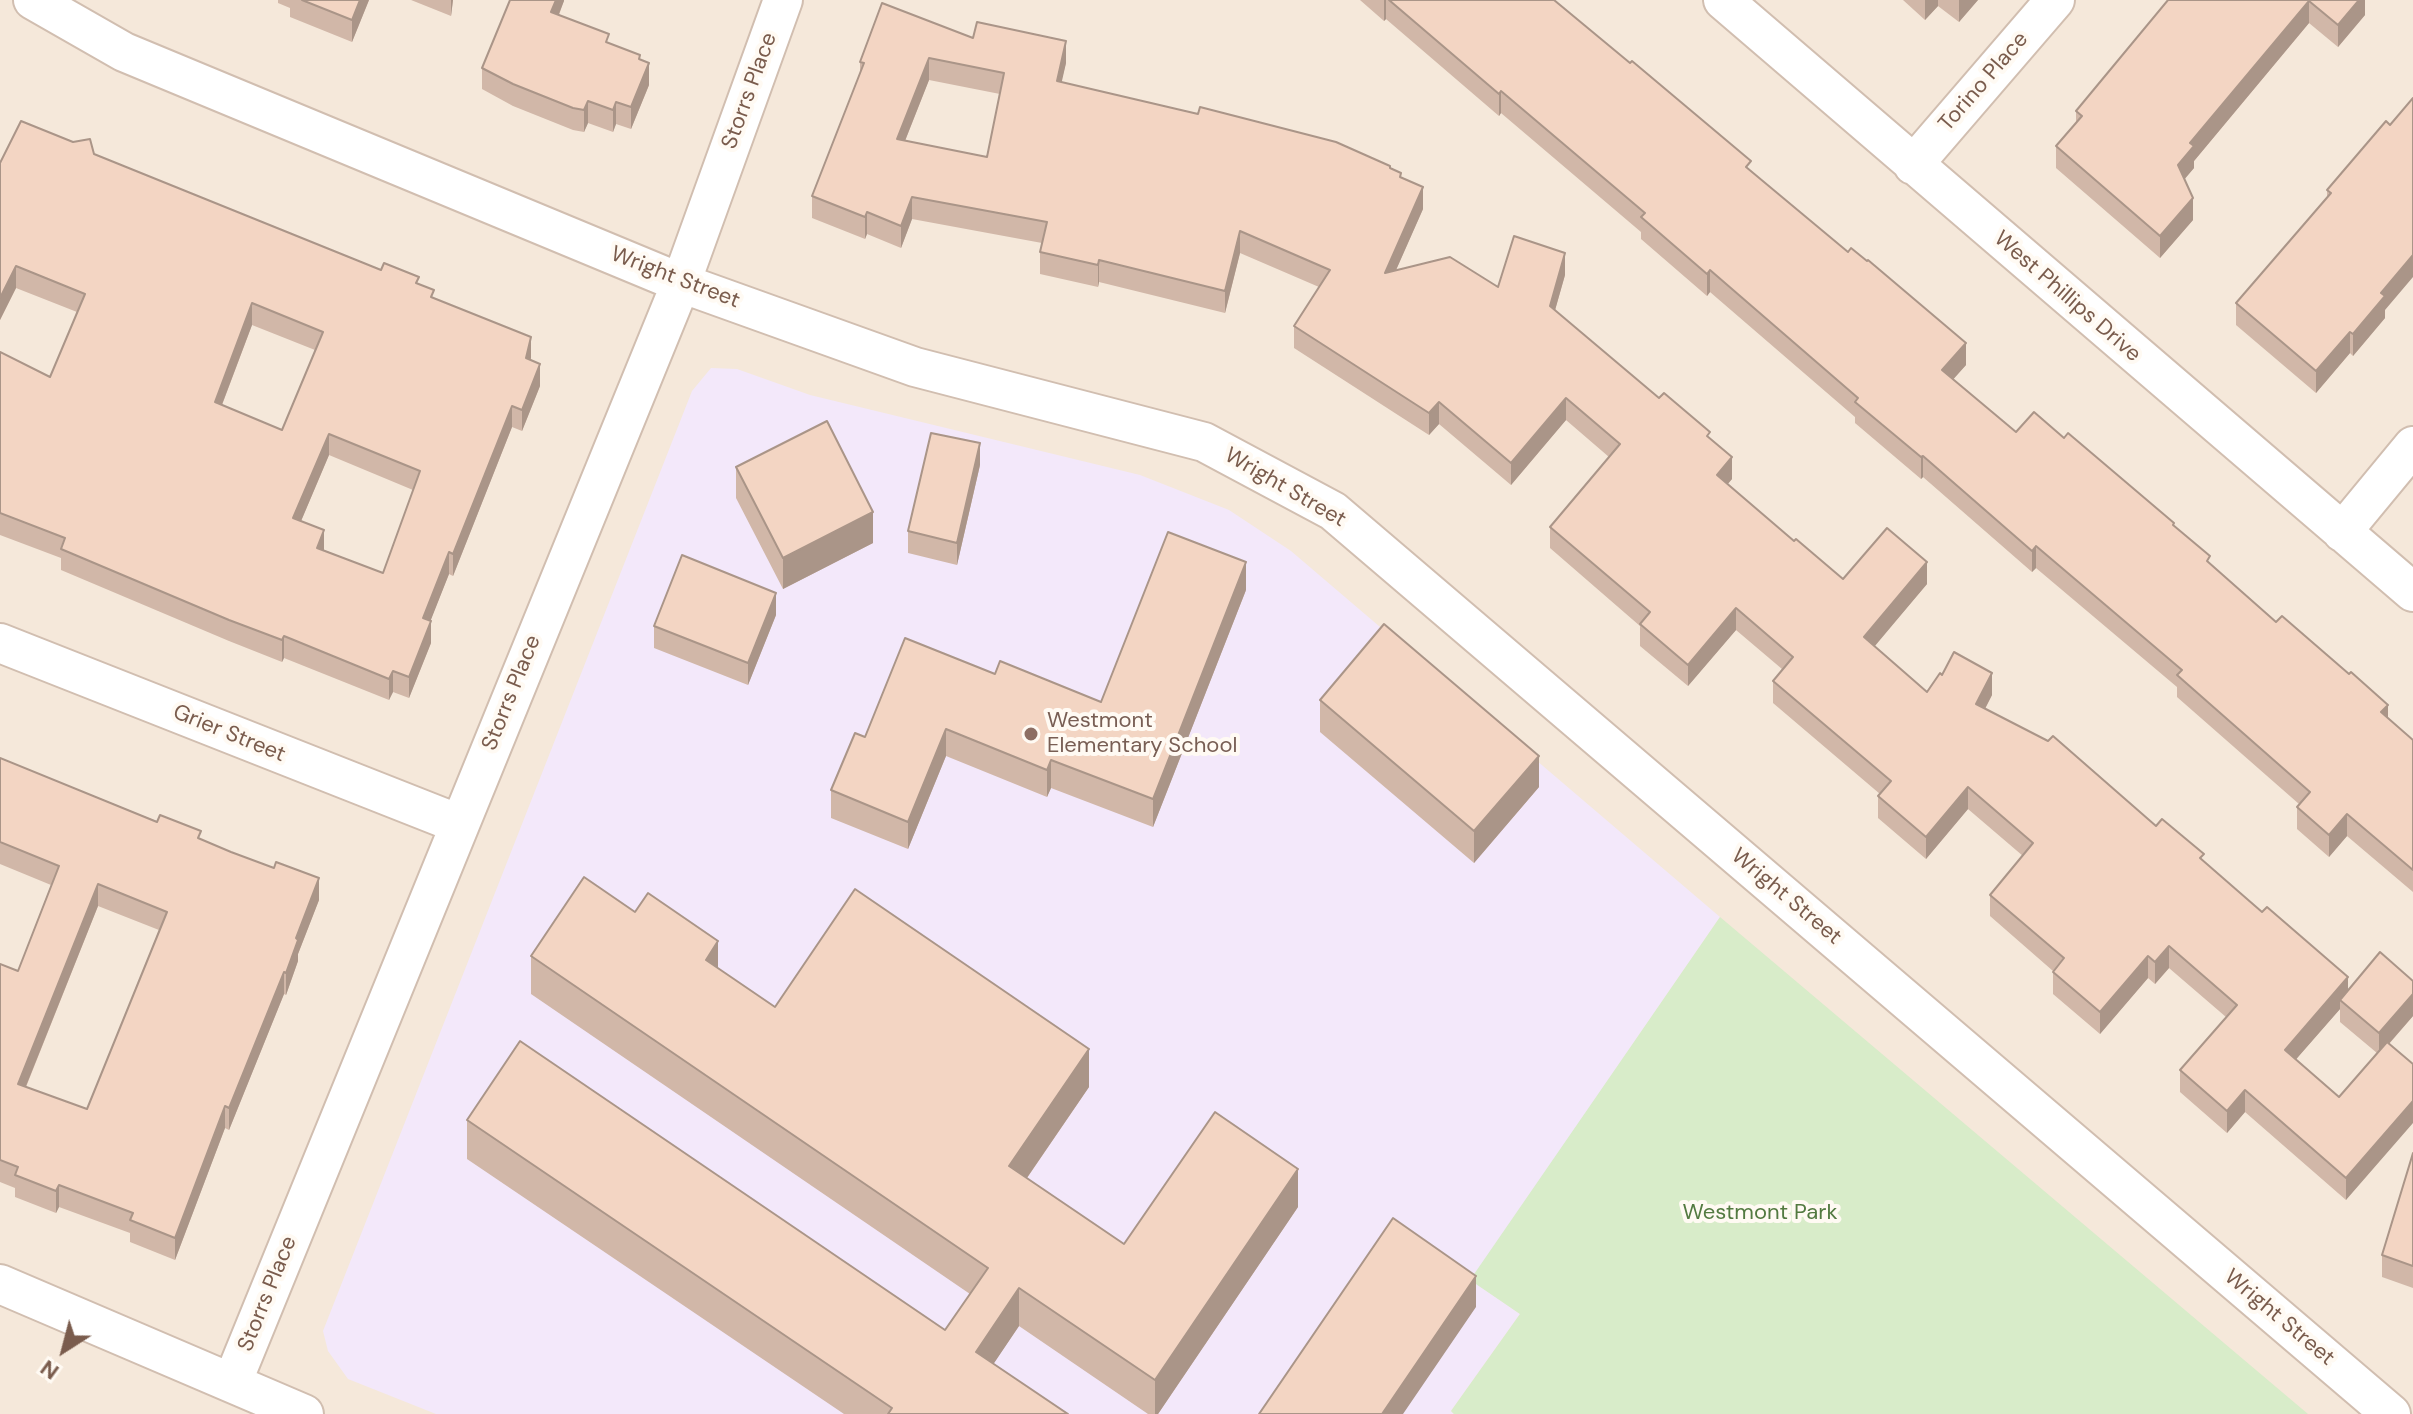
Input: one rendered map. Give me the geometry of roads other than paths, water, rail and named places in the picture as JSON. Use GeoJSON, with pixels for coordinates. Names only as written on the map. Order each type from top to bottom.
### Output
{"type":"FeatureCollection","features":[{"type":"Feature","properties":{"kind":"street","name":"Wright Street"},"geometry":{"type":"LineString","coordinates":[[33,0],[124,52],[681,283],[915,367],[1204,442],[1333,511],[2391,1414]]}},
{"type":"Feature","properties":{"kind":"street","name":"Storrs Place"},"geometry":{"type":"LineString","coordinates":[[232,1383],[681,283],[783,0]]}},
{"type":"Feature","properties":{"kind":"street","name":"West Phillips Drive"},"geometry":{"type":"LineString","coordinates":[[1723,0],[2413,592]]}},
{"type":"Feature","properties":{"kind":"street","name":"Torino Place"},"geometry":{"type":"LineString","coordinates":[[1913,165],[2055,0]]}},
{"type":"Feature","properties":{"kind":"street"},"geometry":{"type":"LineString","coordinates":[[2342,532],[2413,446]]}},
{"type":"Feature","properties":{"kind":"street","name":"Grier Street"},"geometry":{"type":"LineString","coordinates":[[0,643],[459,824]]}},
{"type":"Feature","properties":{"kind":"street"},"geometry":{"type":"LineString","coordinates":[[0,1284],[304,1414]]}},
{"type":"Feature","properties":{"kind":"place","name":"Westmont Elementary School"},"geometry":{"type":"Point","coordinates":[1031,734]}},
{"type":"Feature","properties":{"kind":"park label","name":"Westmont Park"},"geometry":{"type":"Point","coordinates":[1760,1213]}}]}
